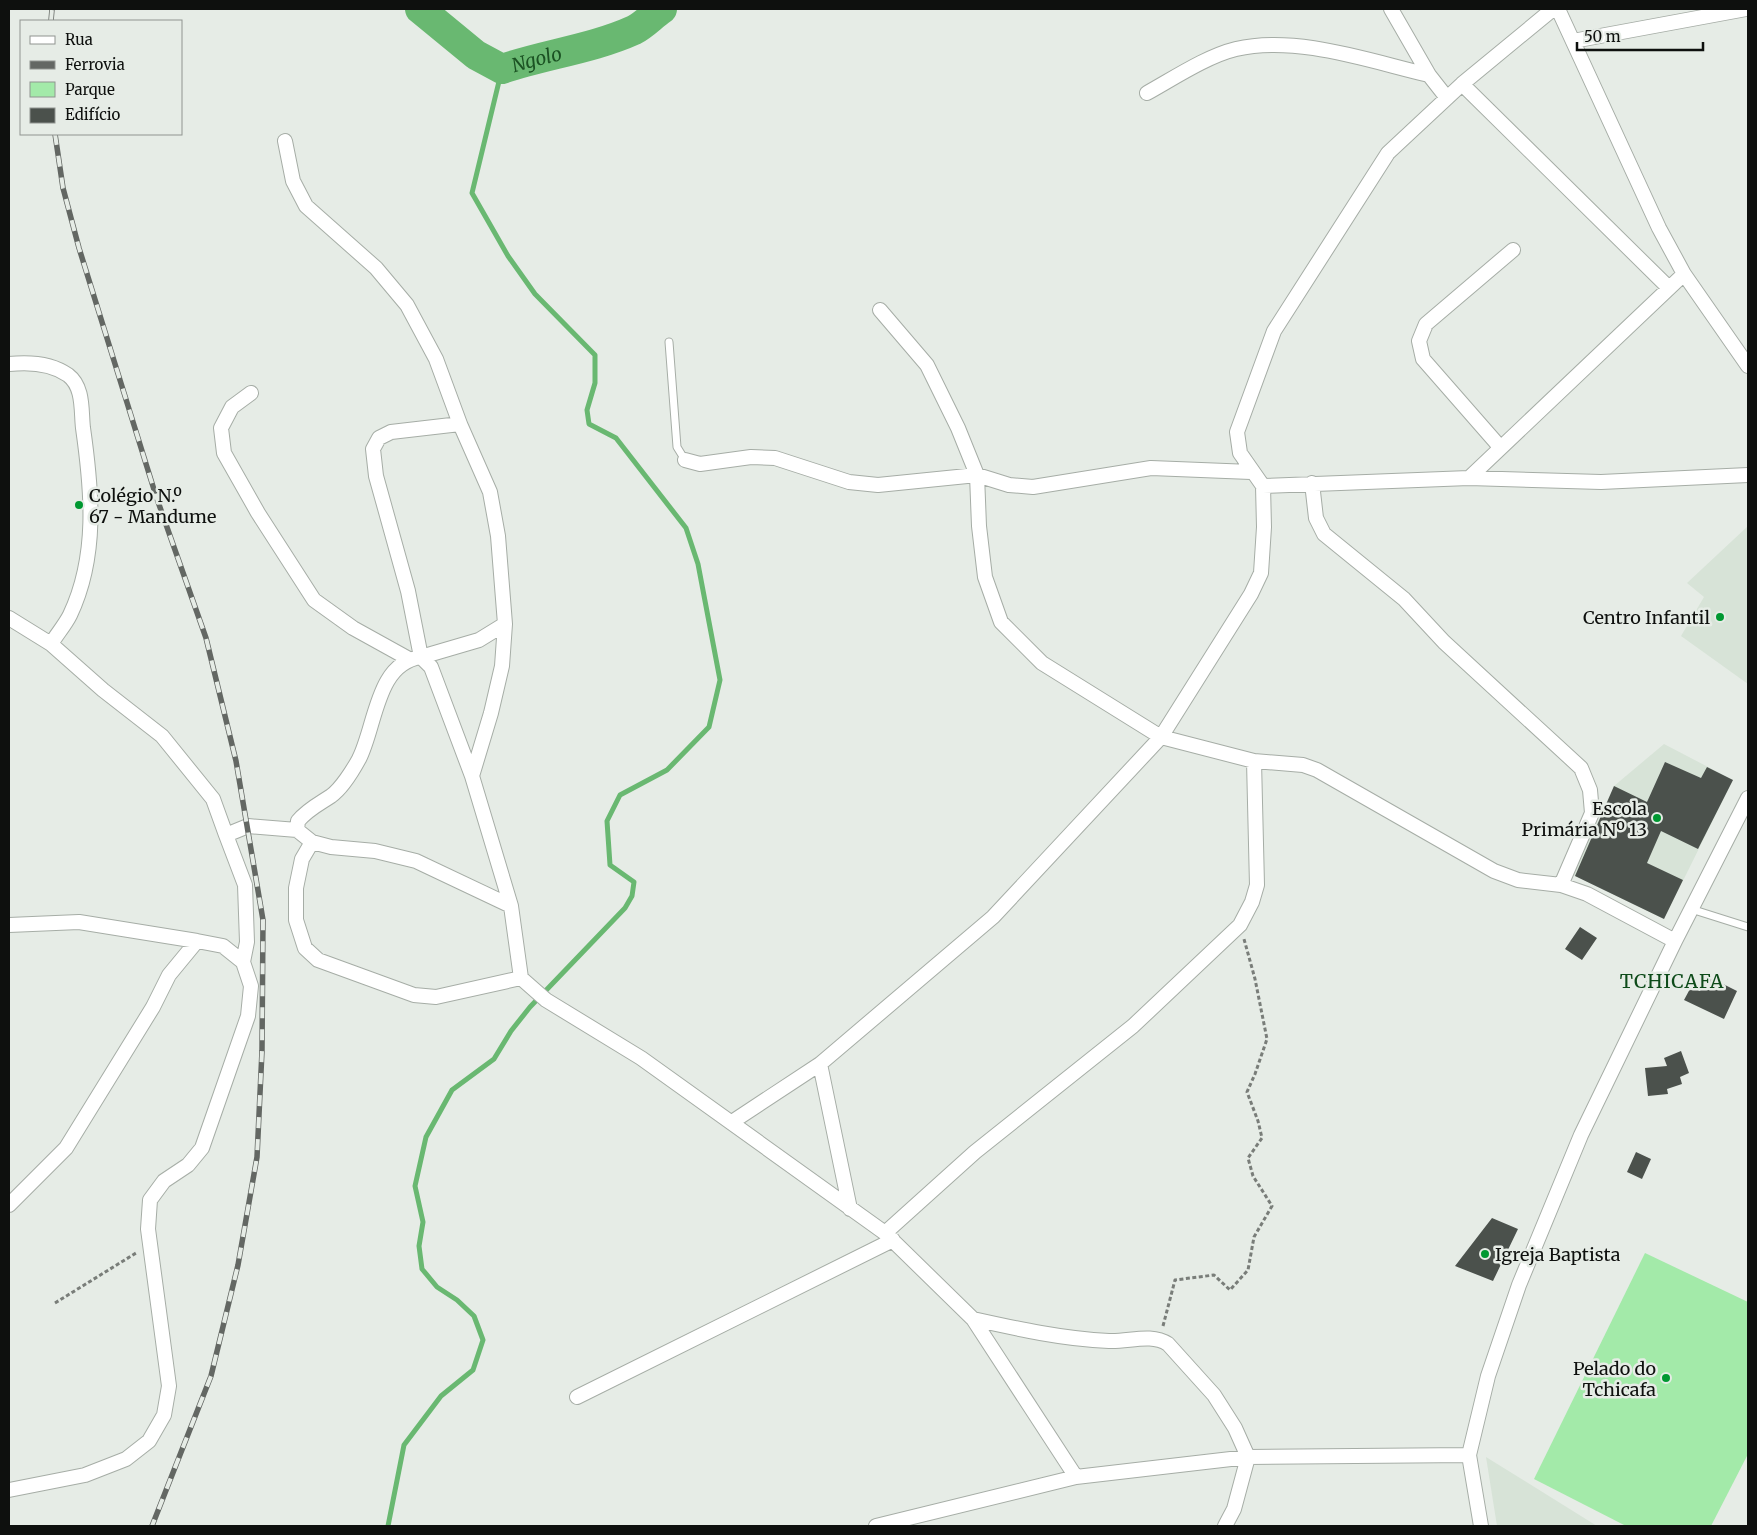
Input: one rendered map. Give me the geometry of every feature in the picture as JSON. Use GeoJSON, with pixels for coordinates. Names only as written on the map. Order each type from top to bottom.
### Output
{"type":"FeatureCollection","features":[{"type":"Feature","properties":{"kind":"street"},"geometry":{"type":"LineString","coordinates":[[1391,9],[1428,75],[1447,98]]}},
{"type":"Feature","properties":{"kind":"street"},"geometry":{"type":"LineString","coordinates":[[732,1122],[820,1064],[994,917],[1161,737],[1251,594],[1261,573],[1264,527],[1263,486],[1251,472],[1240,452],[1237,432],[1274,331],[1388,153],[1462,84],[1553,9]]}},
{"type":"Feature","properties":{"kind":"street"},"geometry":{"type":"LineString","coordinates":[[1558,9],[1659,228],[1684,274],[1748,366]]}},
{"type":"Feature","properties":{"kind":"street"},"geometry":{"type":"LineString","coordinates":[[1574,41],[1746,9]]}},
{"type":"Feature","properties":{"kind":"street"},"geometry":{"type":"LineString","coordinates":[[1147,93],[1192,68],[1236,49],[1272,45],[1306,47],[1428,75]]}},
{"type":"Feature","properties":{"kind":"street"},"geometry":{"type":"LineString","coordinates":[[1462,84],[1669,288]]}},
{"type":"Feature","properties":{"kind":"street"},"geometry":{"type":"LineString","coordinates":[[285,141],[294,181],[306,206],[376,268],[406,305],[436,359],[460,424],[490,492],[498,536],[505,624],[502,666],[491,713],[472,776]]}},
{"type":"Feature","properties":{"kind":"street"},"geometry":{"type":"LineString","coordinates":[[1500,447],[1423,358],[1419,341],[1426,324],[1513,250]]}},
{"type":"Feature","properties":{"kind":"street"},"geometry":{"type":"LineString","coordinates":[[1469,478],[1684,274]]}},
{"type":"Feature","properties":{"kind":"street"},"geometry":{"type":"LineString","coordinates":[[880,310],[927,365],[958,428],[977,475],[979,526],[985,577],[1001,622],[1042,663],[1161,737],[1254,761],[1303,765],[1317,770],[1494,871],[1518,880],[1561,886],[1587,894],[1674,941]]}},
{"type":"Feature","properties":{"kind":"street"},"geometry":{"type":"LineString","coordinates":[[9,364],[26,362],[47,366],[68,375],[81,397],[90,469],[91,510],[88,559],[69,616],[51,644]]}},
{"type":"Feature","properties":{"kind":"street"},"geometry":{"type":"LineString","coordinates":[[251,393],[232,407],[221,428],[224,452],[258,513],[314,600],[353,628],[431,667],[472,776],[511,906],[526,982],[546,1000],[641,1058],[889,1236],[973,1320],[1076,1477]]}},
{"type":"Feature","properties":{"kind":"street"},"geometry":{"type":"LineString","coordinates":[[415,658],[408,591],[376,476],[373,449],[379,438],[391,432],[460,424]]}},
{"type":"Feature","properties":{"kind":"street"},"geometry":{"type":"LineString","coordinates":[[685,460],[700,464],[751,457],[775,458],[849,482],[878,485],[977,475],[1009,485],[1033,487],[1151,468],[1251,472]]}},
{"type":"Feature","properties":{"kind":"street"},"geometry":{"type":"LineString","coordinates":[[1263,486],[1469,478],[1601,482],[1748,475]]}},
{"type":"Feature","properties":{"kind":"street"},"geometry":{"type":"LineString","coordinates":[[1312,483],[1316,518],[1324,534],[1404,599],[1444,642],[1581,768],[1590,790],[1592,813],[1561,886]]}},
{"type":"Feature","properties":{"kind":"street"},"geometry":{"type":"LineString","coordinates":[[9,618],[51,644],[103,690],[162,736],[213,799],[245,885],[247,942],[244,962],[251,986],[248,1016],[202,1148],[188,1165],[164,1181],[150,1200],[148,1229],[169,1386],[164,1415],[149,1441],[126,1458],[85,1476],[9,1490]]}},
{"type":"Feature","properties":{"kind":"street"},"geometry":{"type":"LineString","coordinates":[[297,830],[298,821],[307,810],[333,794],[359,760],[381,692],[398,666],[415,658],[479,640],[505,624]]}},
{"type":"Feature","properties":{"kind":"street"},"geometry":{"type":"LineString","coordinates":[[577,1397],[889,1236],[975,1152],[1133,1026],[1240,926],[1252,902],[1257,886],[1254,761]]}},
{"type":"Feature","properties":{"kind":"street"},"geometry":{"type":"LineString","coordinates":[[1481,1526],[1469,1456],[1488,1376],[1519,1285],[1581,1135],[1674,941],[1748,798]]}},
{"type":"Feature","properties":{"kind":"street"},"geometry":{"type":"LineString","coordinates":[[226,835],[248,826],[297,830],[312,842],[330,847],[375,851],[416,861],[511,906]]}},
{"type":"Feature","properties":{"kind":"street"},"geometry":{"type":"LineString","coordinates":[[312,842],[302,859],[296,888],[296,920],[305,948],[318,960],[414,995],[436,997],[526,982]]}},
{"type":"Feature","properties":{"kind":"street"},"geometry":{"type":"LineString","coordinates":[[9,925],[78,922],[223,946],[244,962]]}},
{"type":"Feature","properties":{"kind":"street"},"geometry":{"type":"LineString","coordinates":[[9,1205],[66,1148],[153,1007],[169,975],[197,941]]}},
{"type":"Feature","properties":{"kind":"street"},"geometry":{"type":"LineString","coordinates":[[820,1064],[850,1208]]}},
{"type":"Feature","properties":{"kind":"street"},"geometry":{"type":"LineString","coordinates":[[973,1320],[1075,1340],[1123,1342],[1150,1338],[1160,1339],[1168,1344],[1214,1395],[1235,1428],[1248,1457],[1234,1509],[1225,1526]]}},
{"type":"Feature","properties":{"kind":"street"},"geometry":{"type":"LineString","coordinates":[[876,1526],[1076,1477],[1248,1457],[1469,1456]]}},
{"type":"Feature","properties":{"kind":"lane"},"geometry":{"type":"LineString","coordinates":[[669,342],[677,447],[685,460]]}},
{"type":"Feature","properties":{"kind":"lane"},"geometry":{"type":"LineString","coordinates":[[1691,908],[1748,927]]}},
{"type":"Feature","properties":{"kind":"path"},"geometry":{"type":"LineString","coordinates":[[1160,1339],[1175,1280],[1214,1275],[1230,1290],[1248,1270],[1254,1238],[1272,1206],[1253,1176],[1248,1158],[1262,1138],[1258,1121],[1246,1092],[1256,1074],[1267,1039],[1256,979],[1240,926]]}},
{"type":"Feature","properties":{"kind":"path"},"geometry":{"type":"LineString","coordinates":[[55,1302],[150,1245]]}},
{"type":"Feature","properties":{"kind":"shaded area","name":"Centro Infantil"},"geometry":{"type":"Polygon","coordinates":[[[1748,526],[1748,684],[1681,636],[1704,597],[1687,583],[1748,526]]]}},
{"type":"Feature","properties":{"kind":"shaded area","name":"Escola Primária Nº 13"},"geometry":{"type":"Polygon","coordinates":[[[1664,744],[1733,780],[1664,919],[1573,875],[1614,786],[1664,744]]]}},
{"type":"Feature","properties":{"kind":"shaded area"},"geometry":{"type":"Polygon","coordinates":[[[1486,1457],[1597,1526],[1497,1526],[1486,1457]]]}},
{"type":"Feature","properties":{"kind":"green space","name":"Pelado do Tchicafa"},"geometry":{"type":"Polygon","coordinates":[[[1645,1253],[1748,1302],[1748,1454],[1711,1526],[1626,1526],[1534,1479],[1645,1253]]]}},
{"type":"Feature","properties":{"kind":"building","name":"Escola Primária Nº 13"},"geometry":{"type":"Polygon","coordinates":[[[1665,762],[1701,778],[1707,767],[1733,780],[1698,849],[1661,831],[1647,863],[1683,880],[1664,919],[1575,876],[1614,786],[1647,802],[1665,762]]]}},
{"type":"Feature","properties":{"kind":"building"},"geometry":{"type":"Polygon","coordinates":[[[1580,927],[1597,938],[1582,960],[1565,949],[1580,927]]]}},
{"type":"Feature","properties":{"kind":"building"},"geometry":{"type":"Polygon","coordinates":[[[1707,976],[1737,991],[1724,1019],[1684,1000],[1691,987],[1700,991],[1707,976]]]}},
{"type":"Feature","properties":{"kind":"building"},"geometry":{"type":"Polygon","coordinates":[[[1681,1051],[1689,1073],[1680,1077],[1682,1084],[1667,1089],[1668,1094],[1648,1096],[1645,1068],[1667,1066],[1664,1058],[1681,1051]]]}},
{"type":"Feature","properties":{"kind":"building"},"geometry":{"type":"Polygon","coordinates":[[[1636,1152],[1651,1159],[1642,1179],[1627,1172],[1636,1152]]]}},
{"type":"Feature","properties":{"kind":"building","name":"Igreja Baptista"},"geometry":{"type":"Polygon","coordinates":[[[1492,1218],[1518,1229],[1493,1281],[1455,1266],[1492,1218]]]}},
{"type":"Feature","properties":{"kind":"waterway","name":"Ngolo"},"geometry":{"type":"LineString","coordinates":[[420,9],[476,55],[502,69],[618,37],[638,28],[662,9]]}},
{"type":"Feature","properties":{"kind":"waterway"},"geometry":{"type":"LineString","coordinates":[[388,1526],[404,1445],[441,1396],[473,1370],[483,1340],[474,1316],[457,1300],[437,1287],[422,1269],[419,1246],[423,1222],[415,1186],[426,1137],[452,1090],[494,1059],[511,1031],[530,1007],[625,908],[632,896],[634,882],[610,865],[607,821],[620,795],[667,770],[709,727],[720,680],[698,564],[686,528],[616,438],[589,424],[587,410],[595,383],[595,355],[535,294],[508,256],[472,193],[502,69]]}},
{"type":"Feature","properties":{"kind":"railway"},"geometry":{"type":"LineString","coordinates":[[51,20],[52,9]]}},
{"type":"Feature","properties":{"kind":"railway"},"geometry":{"type":"LineString","coordinates":[[55,135],[63,188],[79,248],[156,496],[206,638],[236,761],[263,920],[262,1051],[257,1157],[238,1265],[211,1376],[152,1526]]}},
{"type":"Feature","properties":{"kind":"place","name":"Colégio N.º 67 - Mandume"},"geometry":{"type":"Point","coordinates":[79,505]}},
{"type":"Feature","properties":{"kind":"place","name":"Centro Infantil"},"geometry":{"type":"Point","coordinates":[1720,617]}},
{"type":"Feature","properties":{"kind":"place","name":"Escola Primária Nº 13"},"geometry":{"type":"Point","coordinates":[1657,818]}},
{"type":"Feature","properties":{"kind":"place","name":"Igreja Baptista"},"geometry":{"type":"Point","coordinates":[1485,1254]}},
{"type":"Feature","properties":{"kind":"place","name":"Pelado do Tchicafa"},"geometry":{"type":"Point","coordinates":[1666,1378]}},
{"type":"Feature","properties":{"kind":"district","name":"TCHICAFA"},"geometry":{"type":"Point","coordinates":[1672,981]}}]}
